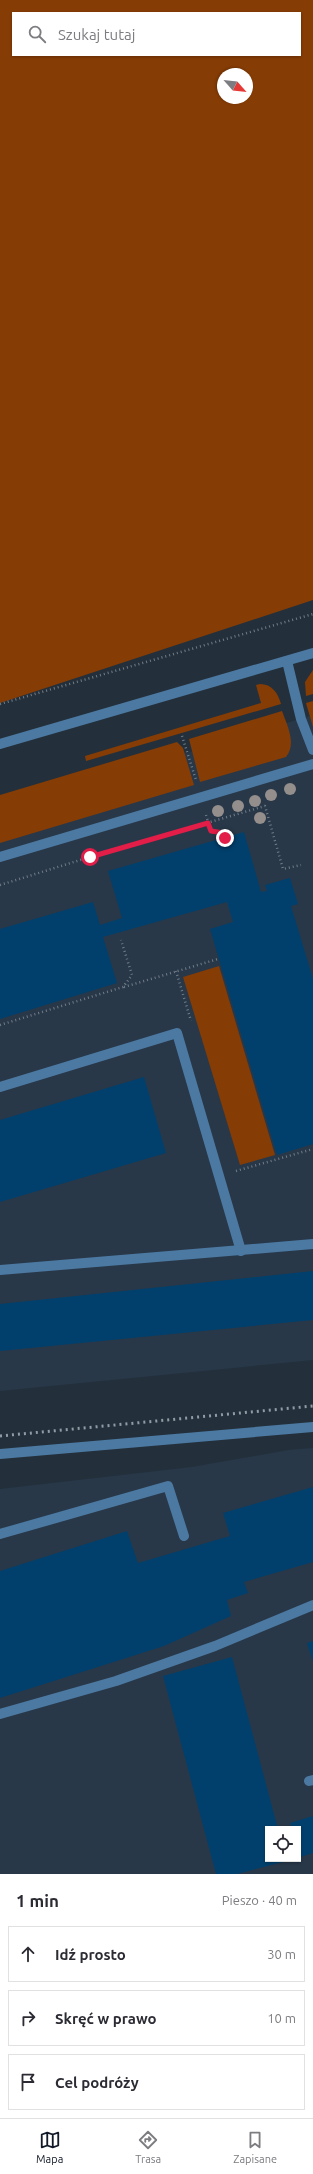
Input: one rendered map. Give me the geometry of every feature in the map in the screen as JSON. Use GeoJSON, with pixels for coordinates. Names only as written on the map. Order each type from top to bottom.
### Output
{"type":"FeatureCollection","features":[{"type":"Feature","properties":{"kind":"street"},"geometry":{"type":"LineString","coordinates":[[0,744],[313,653]]}},
{"type":"Feature","properties":{"kind":"street"},"geometry":{"type":"LineString","coordinates":[[287,661],[301,719],[313,750]]}},
{"type":"Feature","properties":{"kind":"street"},"geometry":{"type":"LineString","coordinates":[[0,857],[313,764]]}},
{"type":"Feature","properties":{"kind":"street"},"geometry":{"type":"LineString","coordinates":[[0,1086],[177,1033],[242,1251]]}},
{"type":"Feature","properties":{"kind":"street"},"geometry":{"type":"LineString","coordinates":[[0,1270],[313,1244]]}},
{"type":"Feature","properties":{"kind":"street"},"geometry":{"type":"LineString","coordinates":[[0,1454],[313,1426]]}},
{"type":"Feature","properties":{"kind":"street"},"geometry":{"type":"LineString","coordinates":[[0,1534],[168,1486],[184,1536]]}},
{"type":"Feature","properties":{"kind":"street"},"geometry":{"type":"LineString","coordinates":[[0,1714],[116,1681],[215,1646],[313,1605]]}},
{"type":"Feature","properties":{"kind":"path"},"geometry":{"type":"LineString","coordinates":[[0,704],[313,614]]}},
{"type":"Feature","properties":{"kind":"path"},"geometry":{"type":"LineString","coordinates":[[182,736],[197,784]]}},
{"type":"Feature","properties":{"kind":"path"},"geometry":{"type":"LineString","coordinates":[[0,885],[265,806],[283,869],[301,865]]}},
{"type":"Feature","properties":{"kind":"path"},"geometry":{"type":"LineString","coordinates":[[204,809],[211,831],[224,833],[225,838]]}},
{"type":"Feature","properties":{"kind":"path"},"geometry":{"type":"LineString","coordinates":[[121,940],[132,974],[123,987]]}},
{"type":"Feature","properties":{"kind":"path"},"geometry":{"type":"LineString","coordinates":[[0,1025],[218,959]]}},
{"type":"Feature","properties":{"kind":"path"},"geometry":{"type":"LineString","coordinates":[[176,971],[192,1023]]}},
{"type":"Feature","properties":{"kind":"path"},"geometry":{"type":"LineString","coordinates":[[234,1164],[236,1171],[313,1149]]}},
{"type":"Feature","properties":{"kind":"shaded area"},"geometry":{"type":"Polygon","coordinates":[[[0,0],[313,0],[313,600],[0,703],[0,0]]]}},
{"type":"Feature","properties":{"kind":"shaded area"},"geometry":{"type":"Polygon","coordinates":[[[313,670],[313,694],[306,696],[305,682],[313,670]]]}},
{"type":"Feature","properties":{"kind":"shaded area"},"geometry":{"type":"Polygon","coordinates":[[[260,684],[271,687],[278,696],[281,704],[86,761],[85,756],[261,703],[256,685],[260,684]]]}},
{"type":"Feature","properties":{"kind":"shaded area"},"geometry":{"type":"Polygon","coordinates":[[[313,701],[313,727],[306,703],[313,701]]]}},
{"type":"Feature","properties":{"kind":"shaded area"},"geometry":{"type":"Polygon","coordinates":[[[282,711],[291,740],[291,746],[286,757],[200,782],[189,739],[282,711]]]}},
{"type":"Feature","properties":{"kind":"shaded area"},"geometry":{"type":"Polygon","coordinates":[[[313,715],[313,1360],[0,1391],[0,809],[313,715]]]}},
{"type":"Feature","properties":{"kind":"shaded area"},"geometry":{"type":"Polygon","coordinates":[[[177,742],[183,748],[194,785],[0,843],[0,795],[177,742]]]}},
{"type":"Feature","properties":{"kind":"shaded area"},"geometry":{"type":"Polygon","coordinates":[[[219,966],[275,1155],[240,1165],[183,977],[219,966]]]}},
{"type":"Feature","properties":{"kind":"shaded area"},"geometry":{"type":"Polygon","coordinates":[[[313,1448],[313,1874],[0,1874],[0,1489],[192,1467],[289,1450],[313,1448]]]}},
{"type":"Feature","properties":{"kind":"building"},"geometry":{"type":"Polygon","coordinates":[[[244,832],[261,892],[267,891],[265,885],[290,878],[298,904],[291,906],[313,979],[313,1144],[277,1155],[210,929],[233,922],[227,902],[103,937],[117,983],[0,1019],[0,929],[93,902],[100,925],[122,918],[108,871],[244,832]]]}},
{"type":"Feature","properties":{"kind":"building"},"geometry":{"type":"Polygon","coordinates":[[[144,1077],[166,1153],[0,1202],[0,1120],[144,1077]]]}},
{"type":"Feature","properties":{"kind":"building"},"geometry":{"type":"Polygon","coordinates":[[[313,1271],[313,1320],[0,1351],[0,1304],[313,1271]]]}},
{"type":"Feature","properties":{"kind":"building"},"geometry":{"type":"Polygon","coordinates":[[[313,1487],[313,1562],[244,1582],[248,1593],[227,1600],[231,1616],[164,1646],[0,1698],[0,1571],[127,1531],[138,1563],[230,1536],[223,1513],[313,1487]]]}},
{"type":"Feature","properties":{"kind":"building"},"geometry":{"type":"Polygon","coordinates":[[[313,1641],[313,1662],[307,1643],[313,1641]]]}},
{"type":"Feature","properties":{"kind":"building"},"geometry":{"type":"Polygon","coordinates":[[[232,1657],[277,1826],[265,1826],[265,1862],[283,1862],[237,1874],[216,1874],[163,1676],[232,1657]]]}},
{"type":"Feature","properties":{"kind":"building"},"geometry":{"type":"Polygon","coordinates":[[[313,1816],[313,1853],[301,1857],[301,1826],[291,1826],[290,1823],[313,1816]]]}},
{"type":"Feature","properties":{"kind":"railway"},"geometry":{"type":"LineString","coordinates":[[0,1436],[313,1406]]}},
{"type":"Feature","properties":{"kind":"route"},"geometry":{"type":"LineString","coordinates":[[90,857],[208,823],[211,831],[224,833],[225,838]]}}]}
